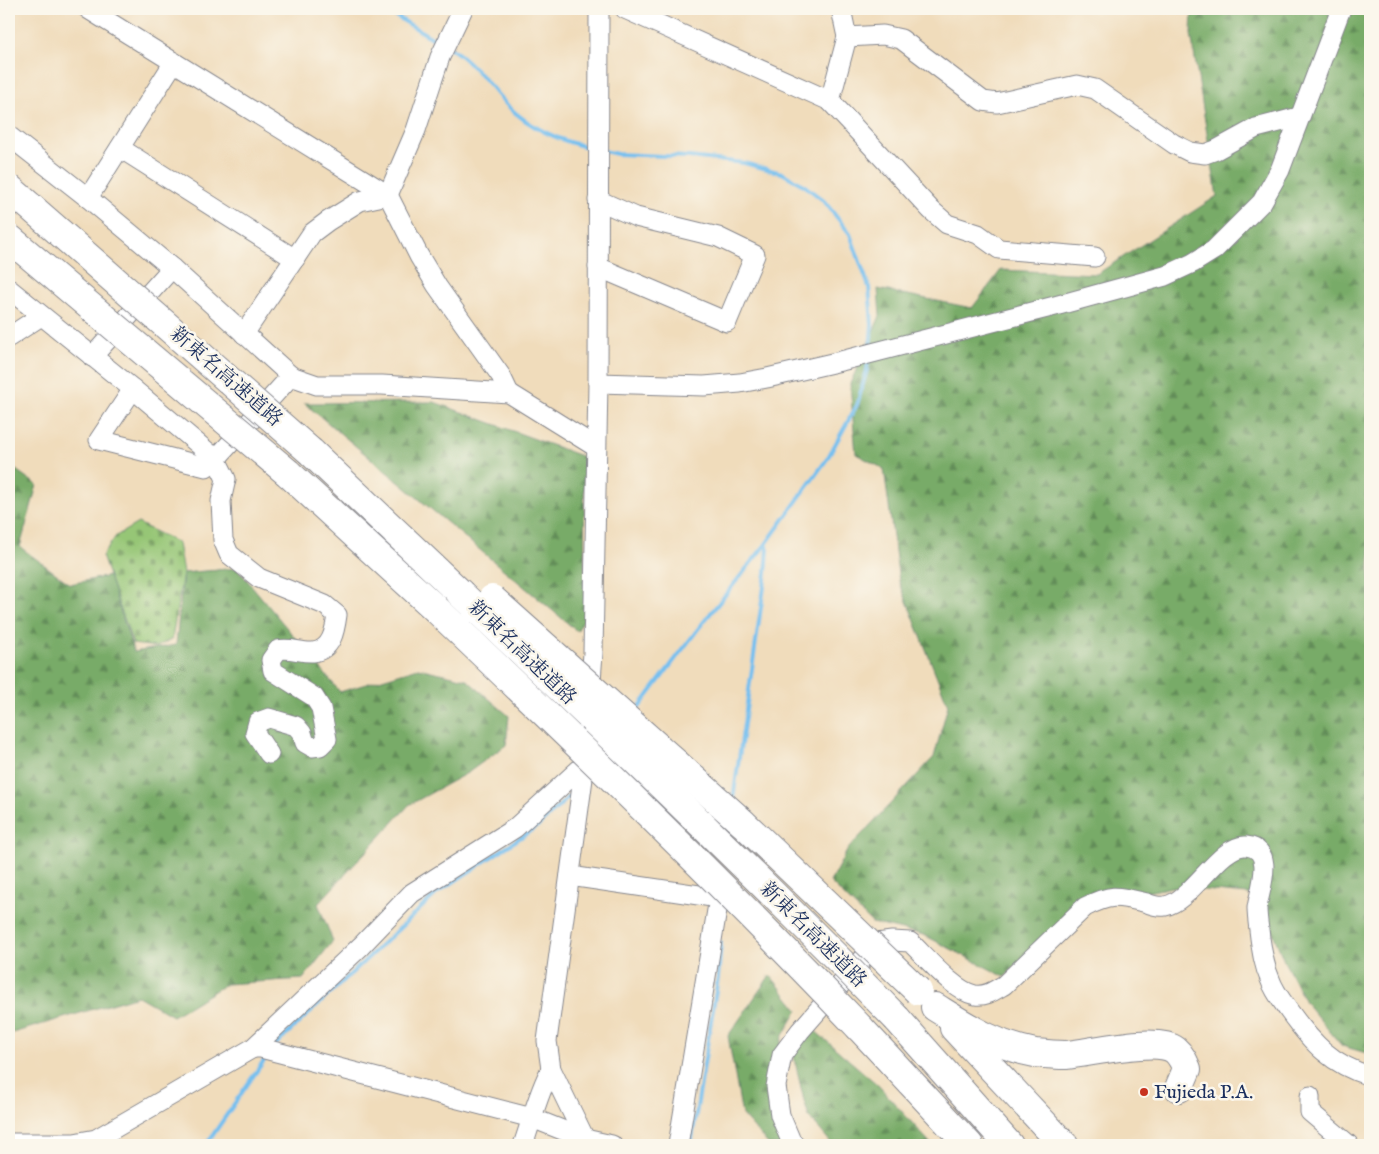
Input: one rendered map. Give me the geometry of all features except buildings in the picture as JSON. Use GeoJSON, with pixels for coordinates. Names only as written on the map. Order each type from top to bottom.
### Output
{"type":"FeatureCollection","features":[{"type":"Feature","properties":{"kind":"highway","name":"新東名高速道路"},"geometry":{"type":"LineString","coordinates":[[9,188],[311,452],[388,524],[466,587],[570,698],[828,948],[897,1019],[1009,1145]]}},
{"type":"Feature","properties":{"kind":"highway","name":"新東名高速道路"},"geometry":{"type":"LineString","coordinates":[[9,238],[288,474],[435,608],[547,714],[788,952],[969,1145]]}},
{"type":"Feature","properties":{"kind":"highway"},"geometry":{"type":"LineString","coordinates":[[466,587],[744,824],[926,999],[1064,1145]]}},
{"type":"Feature","properties":{"kind":"highway"},"geometry":{"type":"LineString","coordinates":[[926,999],[981,1036],[1014,1048],[1038,1053],[1065,1055],[1159,1044],[1174,1049],[1182,1058],[1187,1069],[1179,1088]]}},
{"type":"Feature","properties":{"kind":"street"},"geometry":{"type":"LineString","coordinates":[[88,9],[388,195],[419,256],[437,286],[500,376],[509,393]]}},
{"type":"Feature","properties":{"kind":"street"},"geometry":{"type":"LineString","coordinates":[[388,195],[416,130],[440,57],[463,9]]}},
{"type":"Feature","properties":{"kind":"street"},"geometry":{"type":"LineString","coordinates":[[587,1142],[551,1069],[547,1041],[585,764],[593,653],[598,382],[599,9]]}},
{"type":"Feature","properties":{"kind":"street"},"geometry":{"type":"LineString","coordinates":[[624,9],[830,100],[931,210],[947,224],[978,234],[999,249],[1096,257]]}},
{"type":"Feature","properties":{"kind":"street"},"geometry":{"type":"LineString","coordinates":[[830,100],[847,37],[841,9]]}},
{"type":"Feature","properties":{"kind":"street"},"geometry":{"type":"LineString","coordinates":[[598,382],[704,386],[740,383],[841,361],[1165,276],[1193,263],[1214,250],[1262,202],[1280,170],[1341,9]]}},
{"type":"Feature","properties":{"kind":"street"},"geometry":{"type":"LineString","coordinates":[[847,37],[883,35],[901,39],[983,102],[997,103],[1077,85],[1095,89],[1174,144],[1190,152],[1205,154],[1256,128],[1299,117]]}},
{"type":"Feature","properties":{"kind":"street"},"geometry":{"type":"LineString","coordinates":[[88,198],[174,62]]}},
{"type":"Feature","properties":{"kind":"street"},"geometry":{"type":"LineString","coordinates":[[9,136],[88,198],[172,268],[291,376],[317,385],[382,385],[509,393],[596,447]]}},
{"type":"Feature","properties":{"kind":"street"},"geometry":{"type":"LineString","coordinates":[[120,148],[295,259]]}},
{"type":"Feature","properties":{"kind":"street"},"geometry":{"type":"LineString","coordinates":[[244,334],[312,233],[328,220],[360,202],[388,195]]}},
{"type":"Feature","properties":{"kind":"street"},"geometry":{"type":"LineString","coordinates":[[598,200],[636,216],[718,237],[755,255],[727,322],[598,267]]}},
{"type":"Feature","properties":{"kind":"street"},"geometry":{"type":"LineString","coordinates":[[92,357],[172,268]]}},
{"type":"Feature","properties":{"kind":"street"},"geometry":{"type":"LineString","coordinates":[[9,288],[41,316],[133,388],[216,459],[226,479],[221,502],[223,540],[229,554],[259,578],[325,605],[337,616],[334,635],[326,646],[314,652],[286,648],[278,650],[271,660],[273,671],[314,697],[318,702],[327,739],[320,746],[312,747],[305,743],[302,733],[296,726],[268,718],[258,722],[255,733],[269,754]]}},
{"type":"Feature","properties":{"kind":"street"},"geometry":{"type":"LineString","coordinates":[[9,337],[41,316]]}},
{"type":"Feature","properties":{"kind":"street"},"geometry":{"type":"LineString","coordinates":[[133,388],[99,440],[206,467],[216,459],[291,376]]}},
{"type":"Feature","properties":{"kind":"street"},"geometry":{"type":"LineString","coordinates":[[9,1143],[74,1143],[96,1139],[257,1048],[412,893],[515,828],[585,764]]}},
{"type":"Feature","properties":{"kind":"street"},"geometry":{"type":"LineString","coordinates":[[795,1145],[791,1141],[780,1115],[776,1086],[782,1055],[877,943],[892,941],[910,942],[963,991],[977,995],[991,993],[1004,985],[1085,907],[1101,899],[1113,896],[1166,906],[1178,900],[1224,856],[1236,848],[1246,846],[1256,849],[1263,859],[1265,869],[1257,917],[1264,959],[1270,979],[1280,998],[1304,1032],[1323,1051],[1352,1071],[1370,1076]]}},
{"type":"Feature","properties":{"kind":"street"},"geometry":{"type":"LineString","coordinates":[[570,876],[718,898],[678,1145]]}},
{"type":"Feature","properties":{"kind":"street"},"geometry":{"type":"LineString","coordinates":[[257,1048],[532,1118],[587,1142],[612,1145]]}},
{"type":"Feature","properties":{"kind":"street"},"geometry":{"type":"LineString","coordinates":[[522,1145],[540,1088],[551,1069]]}},
{"type":"Feature","properties":{"kind":"street"},"geometry":{"type":"LineString","coordinates":[[1310,1096],[1310,1112],[1349,1145]]}},
{"type":"Feature","properties":{"kind":"green space"},"geometry":{"type":"Polygon","coordinates":[[[1192,9],[1370,9],[1370,1054],[1342,1046],[1305,1002],[1284,961],[1258,895],[1172,887],[1078,906],[1005,977],[924,935],[872,923],[830,882],[848,849],[934,757],[948,705],[899,581],[884,469],[856,454],[850,384],[880,316],[878,289],[972,308],[1001,270],[1097,274],[1217,196],[1191,34],[1192,9]]]}},
{"type":"Feature","properties":{"kind":"green space"},"geometry":{"type":"Polygon","coordinates":[[[434,402],[584,457],[585,618],[577,631],[304,403],[434,402]]]}},
{"type":"Feature","properties":{"kind":"green space"},"geometry":{"type":"Polygon","coordinates":[[[9,465],[37,485],[20,547],[70,584],[109,576],[134,652],[176,645],[183,573],[237,568],[340,692],[418,668],[466,679],[509,716],[506,745],[469,772],[409,805],[318,904],[333,941],[303,979],[226,984],[173,1016],[138,996],[9,1034],[9,465]]]}},
{"type":"Feature","properties":{"kind":"green space"},"geometry":{"type":"Polygon","coordinates":[[[138,523],[178,543],[183,573],[172,639],[156,647],[133,644],[102,556],[116,536],[138,523]]]}},
{"type":"Feature","properties":{"kind":"green space"},"geometry":{"type":"Polygon","coordinates":[[[770,975],[798,1010],[782,1037],[767,1100],[788,1145],[769,1145],[742,1115],[728,1036],[770,975]]]}},
{"type":"Feature","properties":{"kind":"green space"},"geometry":{"type":"Polygon","coordinates":[[[814,1030],[878,1085],[932,1145],[833,1145],[809,1117],[792,1048],[814,1030]]]}},
{"type":"Feature","properties":{"kind":"waterway"},"geometry":{"type":"LineString","coordinates":[[384,9],[442,44]]}},
{"type":"Feature","properties":{"kind":"waterway"},"geometry":{"type":"LineString","coordinates":[[450,48],[473,67],[507,105],[525,121],[558,138],[592,148]]}},
{"type":"Feature","properties":{"kind":"waterway"},"geometry":{"type":"LineString","coordinates":[[604,151],[617,154],[689,157],[744,163],[782,173],[805,186],[824,201],[850,234],[869,287],[872,325],[870,348]]}},
{"type":"Feature","properties":{"kind":"waterway"},"geometry":{"type":"LineString","coordinates":[[634,714],[698,629],[766,544],[827,459],[857,405],[868,360]]}},
{"type":"Feature","properties":{"kind":"waterway"},"geometry":{"type":"LineString","coordinates":[[733,799],[766,573],[768,549],[766,544]]}},
{"type":"Feature","properties":{"kind":"waterway"},"geometry":{"type":"LineString","coordinates":[[274,1046],[437,893],[539,825],[573,793]]}},
{"type":"Feature","properties":{"kind":"waterway"},"geometry":{"type":"LineString","coordinates":[[691,1145],[718,978],[721,943]]}},
{"type":"Feature","properties":{"kind":"waterway"},"geometry":{"type":"LineString","coordinates":[[206,1145],[267,1056]]}},
{"type":"Feature","properties":{"kind":"place","name":"Fujieda P.A."},"geometry":{"type":"Point","coordinates":[1144,1092]}}]}
